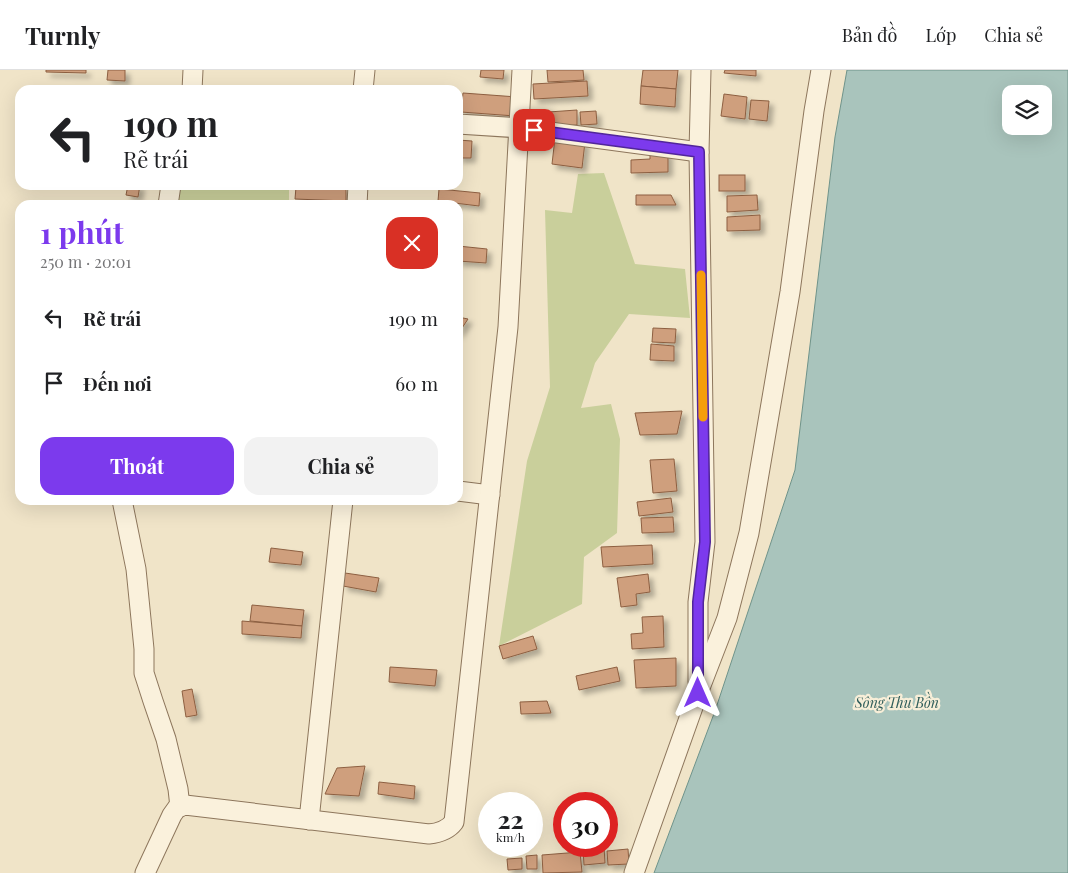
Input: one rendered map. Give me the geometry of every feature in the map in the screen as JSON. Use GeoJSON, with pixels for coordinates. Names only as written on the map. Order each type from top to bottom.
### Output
{"type":"FeatureCollection","features":[{"type":"Feature","properties":{"kind":"street"},"geometry":{"type":"LineString","coordinates":[[192,85],[193,70]]}},
{"type":"Feature","properties":{"kind":"street"},"geometry":{"type":"LineString","coordinates":[[364,85],[365,70]]}},
{"type":"Feature","properties":{"kind":"street"},"geometry":{"type":"LineString","coordinates":[[145,873],[172,815],[180,806],[184,805],[429,834],[445,830],[454,822],[508,327],[522,70]]}},
{"type":"Feature","properties":{"kind":"street"},"geometry":{"type":"LineString","coordinates":[[698,693],[698,602],[705,542],[699,152],[701,70]]}},
{"type":"Feature","properties":{"kind":"street"},"geometry":{"type":"LineString","coordinates":[[634,873],[698,693],[727,618],[749,533],[790,292],[821,70]]}},
{"type":"Feature","properties":{"kind":"street"},"geometry":{"type":"LineString","coordinates":[[463,124],[520,128],[699,152]]}},
{"type":"Feature","properties":{"kind":"street"},"geometry":{"type":"LineString","coordinates":[[463,492],[490,495]]}},
{"type":"Feature","properties":{"kind":"street"},"geometry":{"type":"LineString","coordinates":[[123,505],[136,569],[144,649],[144,673],[166,738],[180,806]]}},
{"type":"Feature","properties":{"kind":"street"},"geometry":{"type":"LineString","coordinates":[[309,820],[342,505]]}},
{"type":"Feature","properties":{"kind":"green space"},"geometry":{"type":"Polygon","coordinates":[[[604,173],[635,264],[685,269],[690,318],[629,314],[595,363],[581,408],[611,404],[620,439],[617,533],[584,557],[582,604],[499,646],[527,461],[550,387],[545,210],[572,213],[578,174],[604,173]]]}},
{"type":"Feature","properties":{"kind":"green space"},"geometry":{"type":"Polygon","coordinates":[[[176,190],[289,190],[289,200],[173,200],[176,190]]]}},
{"type":"Feature","properties":{"kind":"water","name":"Sông Thu Bồn"},"geometry":{"type":"Polygon","coordinates":[[[847,70],[1068,70],[1068,873],[654,873],[715,711],[795,470],[835,137],[847,70]]]}},
{"type":"Feature","properties":{"kind":"building"},"geometry":{"type":"Polygon","coordinates":[[[46,70],[86,70],[86,73],[46,72],[46,70]]]}},
{"type":"Feature","properties":{"kind":"building"},"geometry":{"type":"Polygon","coordinates":[[[108,70],[125,70],[125,81],[107,80],[108,70]]]}},
{"type":"Feature","properties":{"kind":"building"},"geometry":{"type":"Polygon","coordinates":[[[481,70],[504,70],[503,79],[480,77],[481,70]]]}},
{"type":"Feature","properties":{"kind":"building"},"geometry":{"type":"Polygon","coordinates":[[[547,70],[583,70],[584,80],[548,82],[547,70]]]}},
{"type":"Feature","properties":{"kind":"building"},"geometry":{"type":"Polygon","coordinates":[[[643,70],[678,70],[676,89],[641,86],[643,70]]]}},
{"type":"Feature","properties":{"kind":"building"},"geometry":{"type":"Polygon","coordinates":[[[725,70],[756,70],[756,76],[724,73],[725,70]]]}},
{"type":"Feature","properties":{"kind":"building"},"geometry":{"type":"Polygon","coordinates":[[[587,81],[588,96],[534,99],[533,84],[587,81]]]}},
{"type":"Feature","properties":{"kind":"building"},"geometry":{"type":"Polygon","coordinates":[[[641,86],[676,89],[675,107],[640,104],[641,86]]]}},
{"type":"Feature","properties":{"kind":"building"},"geometry":{"type":"Polygon","coordinates":[[[463,93],[517,97],[515,116],[463,112],[463,93]]]}},
{"type":"Feature","properties":{"kind":"building"},"geometry":{"type":"Polygon","coordinates":[[[724,94],[747,97],[745,119],[721,116],[724,94]]]}},
{"type":"Feature","properties":{"kind":"building"},"geometry":{"type":"Polygon","coordinates":[[[751,100],[769,101],[767,121],[749,119],[751,100]]]}},
{"type":"Feature","properties":{"kind":"building"},"geometry":{"type":"Polygon","coordinates":[[[577,110],[577,125],[535,128],[534,113],[577,110]]]}},
{"type":"Feature","properties":{"kind":"building"},"geometry":{"type":"Polygon","coordinates":[[[596,111],[597,124],[581,125],[580,112],[596,111]]]}},
{"type":"Feature","properties":{"kind":"building"},"geometry":{"type":"Polygon","coordinates":[[[555,138],[585,142],[582,168],[552,164],[555,138]]]}},
{"type":"Feature","properties":{"kind":"building"},"geometry":{"type":"Polygon","coordinates":[[[463,140],[472,141],[471,158],[463,158],[463,140]]]}},
{"type":"Feature","properties":{"kind":"building"},"geometry":{"type":"Polygon","coordinates":[[[668,152],[668,172],[631,173],[631,160],[650,159],[650,153],[668,152]]]}},
{"type":"Feature","properties":{"kind":"building"},"geometry":{"type":"Polygon","coordinates":[[[719,175],[745,175],[745,191],[719,191],[719,175]]]}},
{"type":"Feature","properties":{"kind":"building"},"geometry":{"type":"Polygon","coordinates":[[[127,190],[139,190],[138,197],[126,195],[127,190]]]}},
{"type":"Feature","properties":{"kind":"building"},"geometry":{"type":"Polygon","coordinates":[[[296,190],[346,190],[346,200],[295,199],[296,190]]]}},
{"type":"Feature","properties":{"kind":"building"},"geometry":{"type":"Polygon","coordinates":[[[439,190],[480,193],[479,206],[463,204],[463,200],[438,200],[439,190]]]}},
{"type":"Feature","properties":{"kind":"building"},"geometry":{"type":"Polygon","coordinates":[[[636,195],[671,195],[676,205],[636,205],[636,195]]]}},
{"type":"Feature","properties":{"kind":"building"},"geometry":{"type":"Polygon","coordinates":[[[757,195],[758,210],[727,212],[727,196],[757,195]]]}},
{"type":"Feature","properties":{"kind":"building"},"geometry":{"type":"Polygon","coordinates":[[[760,215],[760,230],[727,231],[727,217],[760,215]]]}},
{"type":"Feature","properties":{"kind":"building"},"geometry":{"type":"Polygon","coordinates":[[[463,247],[487,249],[486,263],[463,261],[463,247]]]}},
{"type":"Feature","properties":{"kind":"building"},"geometry":{"type":"Polygon","coordinates":[[[463,318],[468,319],[463,326],[463,318]]]}},
{"type":"Feature","properties":{"kind":"building"},"geometry":{"type":"Polygon","coordinates":[[[653,328],[676,329],[675,343],[652,342],[653,328]]]}},
{"type":"Feature","properties":{"kind":"building"},"geometry":{"type":"Polygon","coordinates":[[[651,344],[674,346],[674,361],[650,360],[651,344]]]}},
{"type":"Feature","properties":{"kind":"building"},"geometry":{"type":"Polygon","coordinates":[[[682,411],[677,434],[640,435],[635,413],[682,411]]]}},
{"type":"Feature","properties":{"kind":"building"},"geometry":{"type":"Polygon","coordinates":[[[674,459],[677,491],[653,493],[650,460],[674,459]]]}},
{"type":"Feature","properties":{"kind":"building"},"geometry":{"type":"Polygon","coordinates":[[[671,498],[673,512],[639,516],[637,502],[671,498]]]}},
{"type":"Feature","properties":{"kind":"building"},"geometry":{"type":"Polygon","coordinates":[[[673,517],[674,532],[642,533],[641,518],[673,517]]]}},
{"type":"Feature","properties":{"kind":"building"},"geometry":{"type":"Polygon","coordinates":[[[652,545],[653,564],[603,567],[601,547],[652,545]]]}},
{"type":"Feature","properties":{"kind":"building"},"geometry":{"type":"Polygon","coordinates":[[[271,548],[303,552],[301,565],[269,562],[271,548]]]}},
{"type":"Feature","properties":{"kind":"building"},"geometry":{"type":"Polygon","coordinates":[[[345,573],[379,578],[376,592],[343,586],[345,573]]]}},
{"type":"Feature","properties":{"kind":"building"},"geometry":{"type":"Polygon","coordinates":[[[648,574],[650,592],[636,594],[637,605],[621,607],[617,578],[648,574]]]}},
{"type":"Feature","properties":{"kind":"building"},"geometry":{"type":"Polygon","coordinates":[[[252,605],[304,610],[302,626],[250,621],[252,605]]]}},
{"type":"Feature","properties":{"kind":"building"},"geometry":{"type":"Polygon","coordinates":[[[663,616],[664,647],[632,649],[631,634],[643,633],[642,617],[663,616]]]}},
{"type":"Feature","properties":{"kind":"building"},"geometry":{"type":"Polygon","coordinates":[[[242,621],[302,626],[301,638],[242,634],[242,621]]]}},
{"type":"Feature","properties":{"kind":"building"},"geometry":{"type":"Polygon","coordinates":[[[533,636],[537,649],[503,659],[499,646],[533,636]]]}},
{"type":"Feature","properties":{"kind":"building"},"geometry":{"type":"Polygon","coordinates":[[[676,658],[676,686],[636,688],[634,660],[676,658]]]}},
{"type":"Feature","properties":{"kind":"building"},"geometry":{"type":"Polygon","coordinates":[[[390,667],[437,670],[435,686],[389,682],[390,667]]]}},
{"type":"Feature","properties":{"kind":"building"},"geometry":{"type":"Polygon","coordinates":[[[617,667],[620,681],[579,690],[576,676],[617,667]]]}},
{"type":"Feature","properties":{"kind":"building"},"geometry":{"type":"Polygon","coordinates":[[[192,689],[197,715],[186,717],[182,691],[192,689]]]}},
{"type":"Feature","properties":{"kind":"building"},"geometry":{"type":"Polygon","coordinates":[[[547,701],[551,713],[521,714],[520,702],[547,701]]]}},
{"type":"Feature","properties":{"kind":"building"},"geometry":{"type":"Polygon","coordinates":[[[365,766],[359,796],[325,794],[337,768],[365,766]]]}},
{"type":"Feature","properties":{"kind":"building"},"geometry":{"type":"Polygon","coordinates":[[[379,782],[415,786],[414,799],[378,794],[379,782]]]}},
{"type":"Feature","properties":{"kind":"building"},"geometry":{"type":"Polygon","coordinates":[[[628,849],[629,864],[608,865],[607,857],[618,857],[618,850],[628,849]]]}},
{"type":"Feature","properties":{"kind":"building"},"geometry":{"type":"Polygon","coordinates":[[[553,854],[553,857],[580,857],[582,872],[543,873],[543,855],[553,854]]]}},
{"type":"Feature","properties":{"kind":"building"},"geometry":{"type":"Polygon","coordinates":[[[526,857],[537,857],[537,869],[527,869],[526,857]]]}},
{"type":"Feature","properties":{"kind":"building"},"geometry":{"type":"Polygon","coordinates":[[[584,857],[605,857],[605,863],[584,865],[584,857]]]}},
{"type":"Feature","properties":{"kind":"building"},"geometry":{"type":"Polygon","coordinates":[[[522,858],[522,869],[508,870],[507,859],[522,858]]]}},
{"type":"Feature","properties":{"kind":"slow traffic"},"geometry":{"type":"LineString","coordinates":[[701,275],[703,417]]}},
{"type":"Feature","properties":{"kind":"route"},"geometry":{"type":"LineString","coordinates":[[534,130],[699,152],[705,542],[698,602],[698,693]]}}]}
